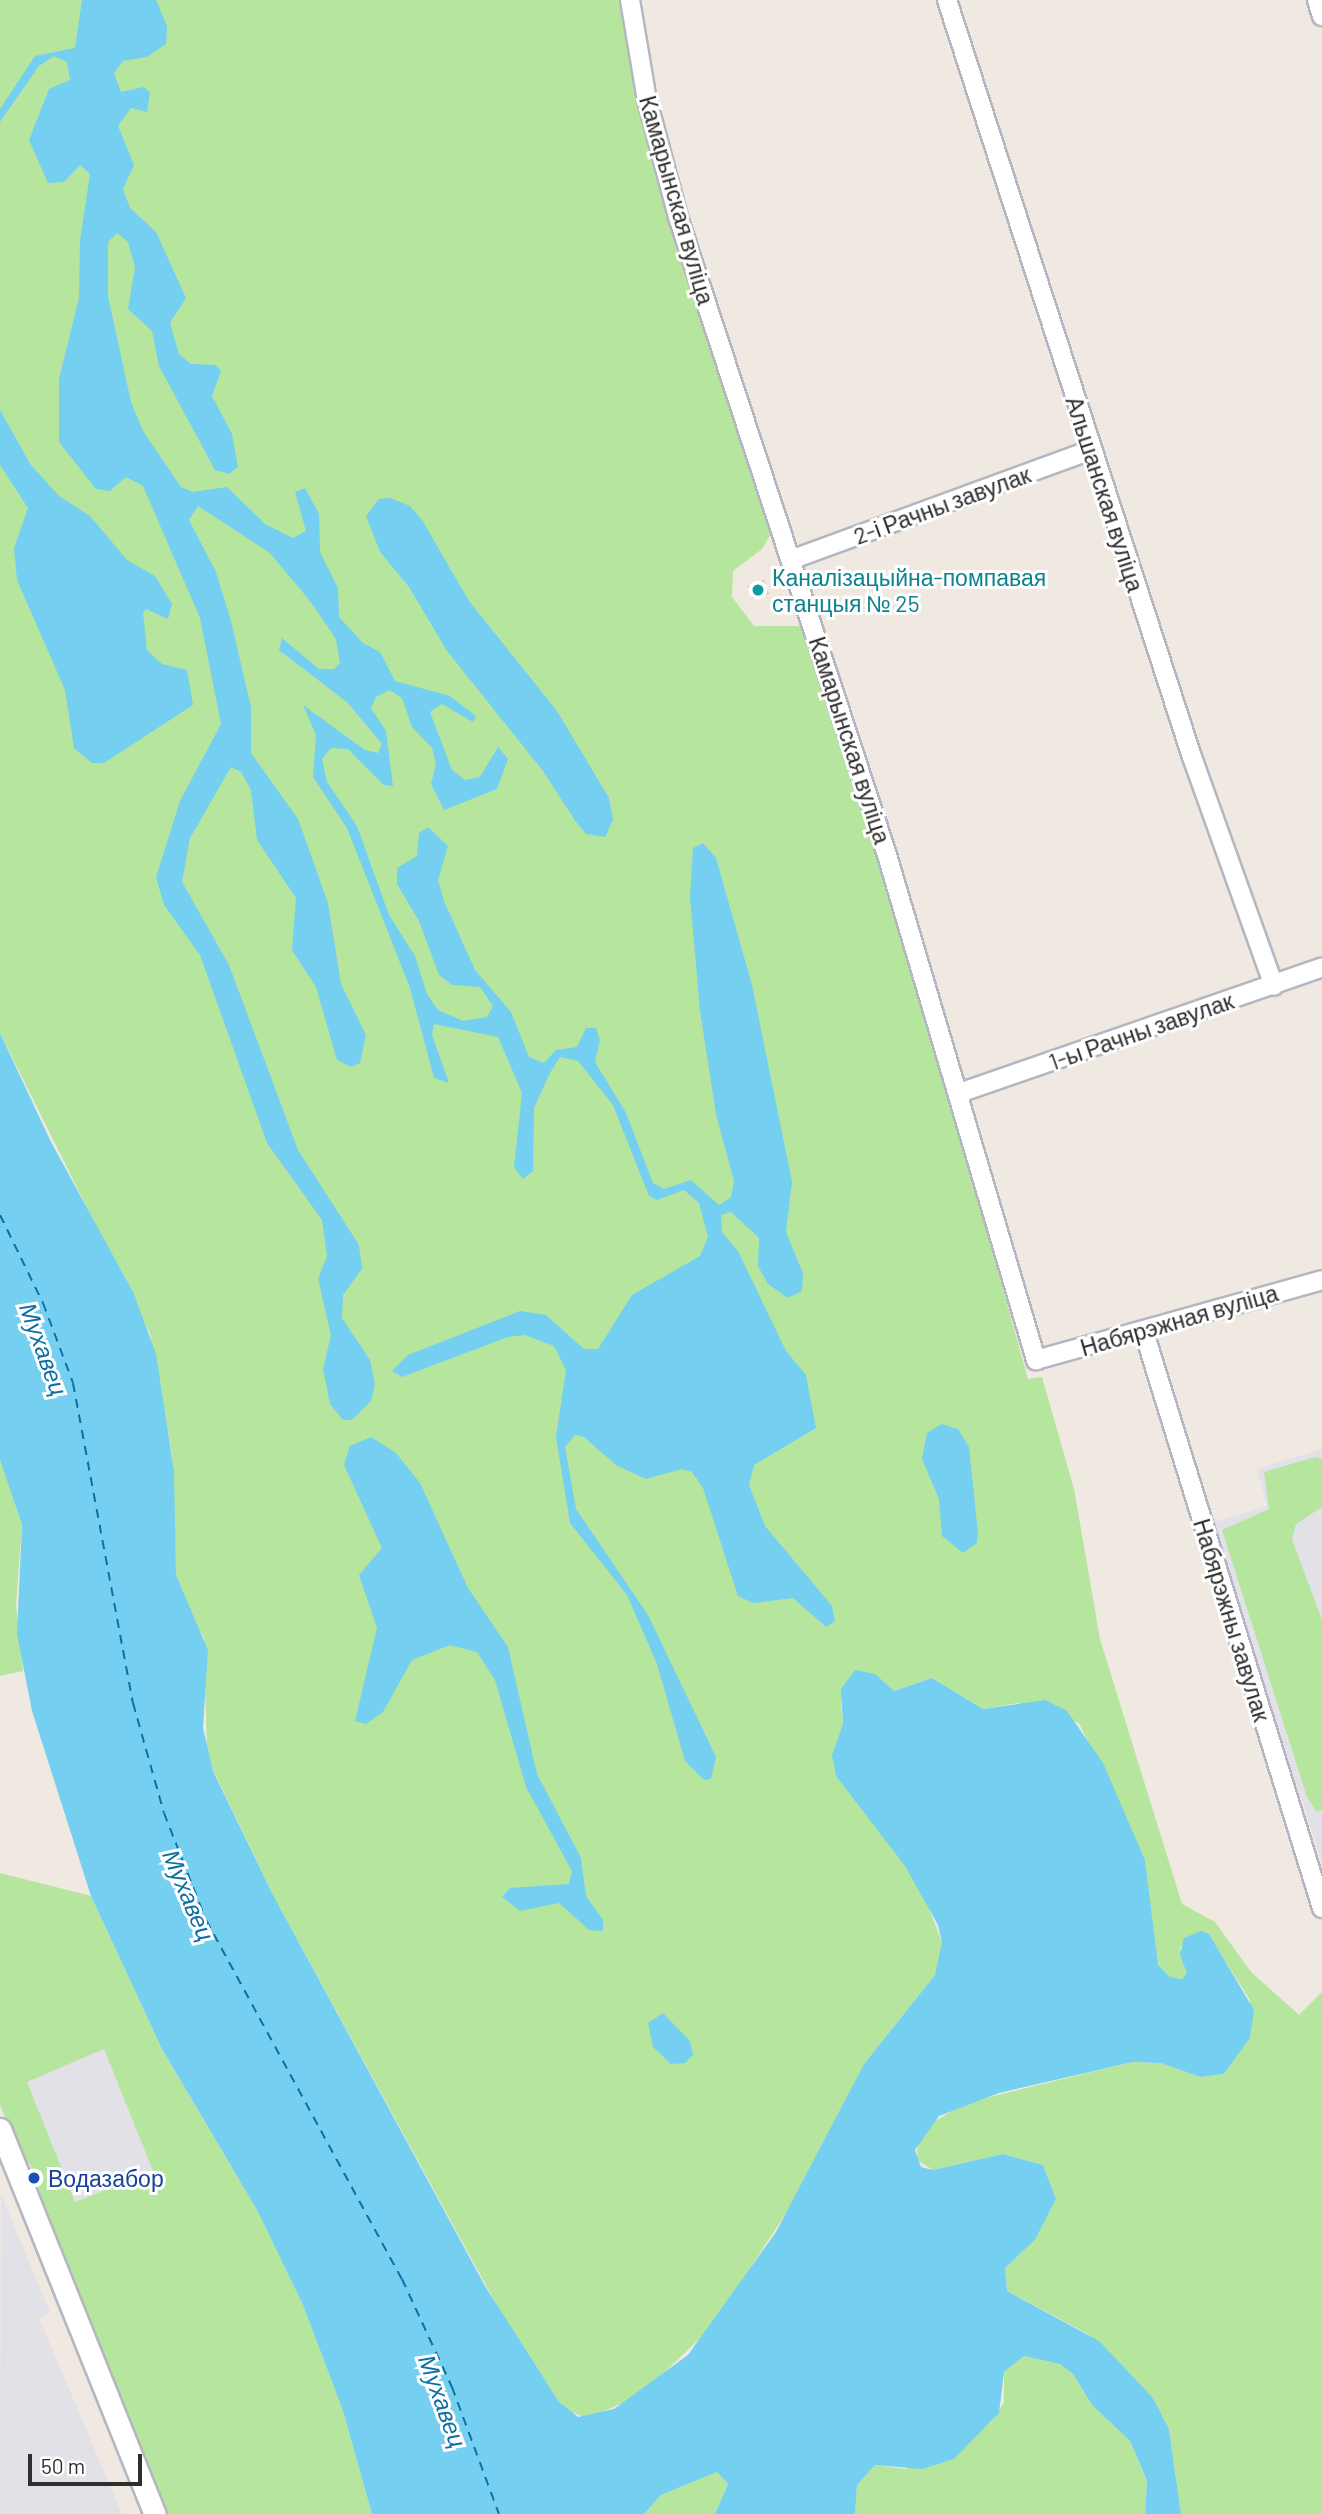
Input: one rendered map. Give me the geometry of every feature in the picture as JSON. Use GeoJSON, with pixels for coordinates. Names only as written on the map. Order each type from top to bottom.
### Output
{"type":"FeatureCollection","features":[{"type":"Feature","properties":{"kind":"street","name":"Камарынская вуліца"},"geometry":{"type":"LineString","coordinates":[[630,0],[648,100],[679,220],[793,559],[959,1093],[1036,1360]]}},
{"type":"Feature","properties":{"kind":"street","name":"Альшанская вуліца"},"geometry":{"type":"LineString","coordinates":[[947,0],[1091,450],[1274,986]]}},
{"type":"Feature","properties":{"kind":"street"},"geometry":{"type":"LineString","coordinates":[[1317,0],[1322,16]]}},
{"type":"Feature","properties":{"kind":"street","name":"2-і Рачны завулак"},"geometry":{"type":"LineString","coordinates":[[793,559],[1091,450]]}},
{"type":"Feature","properties":{"kind":"street","name":"1-ы Рачны завулак"},"geometry":{"type":"LineString","coordinates":[[959,1093],[1274,986],[1322,967]]}},
{"type":"Feature","properties":{"kind":"street","name":"Набярэжная вуліца"},"geometry":{"type":"LineString","coordinates":[[1036,1360],[1144,1332],[1322,1280]]}},
{"type":"Feature","properties":{"kind":"street","name":"Набярэжны завулак"},"geometry":{"type":"LineString","coordinates":[[1144,1332],[1322,1908]]}},
{"type":"Feature","properties":{"kind":"street"},"geometry":{"type":"LineString","coordinates":[[0,2129],[155,2514]]}},
{"type":"Feature","properties":{"kind":"shaded area"},"geometry":{"type":"Polygon","coordinates":[[[1322,1449],[1322,1863],[1212,1523],[1267,1506],[1257,1469],[1322,1449]]]}},
{"type":"Feature","properties":{"kind":"shaded area"},"geometry":{"type":"Polygon","coordinates":[[[104,2049],[153,2171],[75,2202],[26,2081],[104,2049]]]}},
{"type":"Feature","properties":{"kind":"shaded area"},"geometry":{"type":"Polygon","coordinates":[[[1,2194],[50,2312],[39,2318],[122,2514],[0,2514],[1,2194]]]}},
{"type":"Feature","properties":{"kind":"green space"},"geometry":{"type":"Polygon","coordinates":[[[0,0],[622,0],[651,149],[773,530],[762,549],[733,571],[732,597],[754,626],[801,626],[811,640],[921,994],[1028,1379],[1042,1377],[1074,1489],[1100,1639],[1182,1904],[1215,1922],[1251,1972],[1299,2015],[1322,1992],[1322,2514],[1181,2514],[1169,2429],[1153,2398],[1088,2334],[1007,2291],[1005,2268],[1035,2240],[1056,2199],[1043,2165],[1003,2154],[933,2170],[917,2160],[918,2138],[927,2126],[965,2103],[1133,2062],[1161,2063],[1200,2077],[1224,2074],[1250,2038],[1250,2000],[1209,1935],[1180,1947],[1187,1973],[1182,1979],[1170,1977],[1157,1964],[1145,1860],[1079,1723],[1018,1703],[983,1709],[932,1678],[894,1691],[883,1682],[841,1702],[843,1723],[835,1746],[926,1901],[942,1942],[941,1960],[935,1975],[864,2064],[800,2192],[710,2329],[639,2396],[588,2418],[567,2411],[559,2402],[500,2311],[272,1893],[207,1757],[204,1638],[182,1600],[176,1575],[172,1454],[150,1334],[0,1033],[0,0]]]}},
{"type":"Feature","properties":{"kind":"green space"},"geometry":{"type":"Polygon","coordinates":[[[1315,1457],[1322,1459],[1322,1507],[1296,1524],[1292,1539],[1322,1620],[1322,1810],[1317,1812],[1307,1797],[1222,1530],[1269,1509],[1264,1472],[1315,1457]]]}},
{"type":"Feature","properties":{"kind":"green space"},"geometry":{"type":"Polygon","coordinates":[[[0,1460],[22,1525],[16,1605],[23,1671],[0,1676],[0,1460]]]}},
{"type":"Feature","properties":{"kind":"green space"},"geometry":{"type":"Polygon","coordinates":[[[0,1873],[91,1896],[162,2049],[257,2210],[303,2305],[343,2411],[372,2514],[166,2514],[38,2207],[39,2189],[30,2164],[20,2154],[0,2105],[0,1873]],[[104,2049],[27,2082],[75,2202],[153,2171],[104,2049]]]}},
{"type":"Feature","properties":{"kind":"green space"},"geometry":{"type":"Polygon","coordinates":[[[1024,2356],[1060,2364],[1073,2374],[1092,2405],[1130,2441],[1147,2482],[1145,2514],[855,2514],[857,2485],[875,2465],[905,2469],[968,2442],[992,2421],[1004,2402],[1004,2372],[1024,2356]]]}},
{"type":"Feature","properties":{"kind":"green space"},"geometry":{"type":"Polygon","coordinates":[[[717,2472],[728,2484],[715,2514],[644,2514],[661,2495],[717,2472]]]}},
{"type":"Feature","properties":{"kind":"water"},"geometry":{"type":"Polygon","coordinates":[[[82,0],[156,0],[167,26],[166,44],[147,57],[123,61],[114,73],[121,92],[144,87],[150,93],[147,112],[131,108],[118,126],[134,165],[123,189],[130,208],[156,232],[186,298],[170,323],[179,354],[191,364],[216,365],[221,371],[212,396],[232,434],[238,467],[229,474],[215,470],[159,366],[152,331],[128,309],[135,267],[128,242],[117,233],[108,242],[108,296],[131,402],[143,431],[181,487],[193,492],[227,487],[265,524],[293,538],[306,531],[295,492],[305,488],[319,514],[320,552],[338,588],[339,617],[363,643],[380,652],[395,681],[450,696],[476,716],[473,722],[442,704],[430,712],[452,770],[465,780],[480,777],[498,747],[508,759],[497,789],[444,810],[431,784],[436,764],[432,748],[412,727],[402,698],[389,690],[376,697],[371,708],[386,731],[393,786],[384,785],[348,749],[331,748],[322,759],[327,782],[357,826],[389,915],[415,956],[427,994],[438,1010],[463,1021],[487,1017],[493,1006],[480,987],[452,985],[439,975],[419,921],[397,884],[397,868],[417,856],[419,833],[428,827],[448,846],[438,880],[444,901],[475,970],[511,1012],[529,1057],[544,1063],[556,1050],[577,1047],[586,1028],[596,1028],[600,1040],[595,1062],[626,1113],[653,1183],[664,1189],[691,1180],[719,1205],[731,1197],[734,1181],[716,1114],[700,1011],[690,897],[693,848],[703,843],[716,858],[752,985],[792,1182],[786,1232],[803,1273],[802,1291],[788,1298],[768,1284],[758,1266],[759,1238],[731,1212],[721,1215],[722,1232],[738,1251],[786,1351],[806,1375],[816,1428],[754,1465],[749,1485],[765,1526],[832,1606],[835,1621],[826,1627],[793,1598],[753,1603],[738,1596],[703,1488],[692,1472],[682,1469],[646,1479],[616,1465],[584,1437],[575,1435],[565,1447],[576,1509],[648,1615],[716,1757],[711,1779],[704,1780],[685,1761],[657,1664],[627,1595],[570,1523],[556,1437],[566,1370],[554,1346],[525,1335],[508,1337],[402,1377],[392,1371],[408,1355],[520,1311],[546,1315],[584,1349],[598,1349],[632,1295],[700,1256],[708,1237],[699,1203],[684,1190],[657,1200],[649,1196],[613,1105],[578,1061],[560,1057],[550,1073],[534,1108],[533,1171],[523,1179],[514,1167],[522,1093],[498,1037],[434,1024],[432,1035],[449,1083],[434,1078],[410,988],[347,828],[313,777],[316,735],[303,705],[365,750],[378,753],[382,744],[348,703],[279,650],[282,638],[319,669],[334,669],[340,663],[336,639],[310,601],[270,553],[198,506],[189,520],[216,572],[231,621],[251,707],[251,753],[298,819],[328,903],[341,984],[366,1035],[360,1063],[351,1067],[337,1060],[316,987],[292,950],[296,898],[257,840],[251,790],[241,772],[231,767],[190,838],[182,882],[229,965],[298,1150],[359,1245],[362,1269],[343,1295],[342,1318],[370,1360],[375,1384],[371,1401],[352,1420],[343,1420],[330,1404],[323,1369],[331,1335],[318,1279],[327,1256],[322,1220],[267,1143],[200,955],[164,905],[156,877],[180,801],[221,724],[200,618],[143,486],[126,477],[110,491],[96,489],[59,442],[59,379],[79,298],[80,240],[90,174],[80,165],[64,182],[48,183],[29,140],[49,89],[70,80],[67,62],[54,56],[39,66],[0,122],[0,109],[35,56],[75,48],[82,0]]]}},
{"type":"Feature","properties":{"kind":"water"},"geometry":{"type":"Polygon","coordinates":[[[0,410],[31,465],[59,496],[90,516],[127,560],[155,576],[172,604],[168,619],[146,609],[143,613],[147,650],[162,664],[187,670],[193,705],[104,763],[92,763],[74,748],[65,690],[17,580],[14,548],[28,508],[0,465],[0,410]]]}},
{"type":"Feature","properties":{"kind":"water"},"geometry":{"type":"Polygon","coordinates":[[[390,498],[410,506],[422,520],[469,601],[557,711],[609,798],[613,820],[605,837],[586,834],[576,822],[543,771],[447,651],[409,587],[380,552],[366,516],[379,499],[390,498]]]}},
{"type":"Feature","properties":{"kind":"water","name":"Мухавец"},"geometry":{"type":"Polygon","coordinates":[[[0,1033],[50,1140],[134,1294],[156,1354],[174,1471],[176,1575],[208,1650],[203,1728],[213,1771],[272,1893],[485,2286],[559,2402],[578,2417],[614,2409],[688,2355],[776,2232],[864,2064],[935,1975],[942,1942],[938,1925],[905,1866],[836,1776],[832,1755],[843,1723],[841,1689],[855,1670],[875,1674],[894,1691],[932,1678],[983,1709],[1045,1700],[1067,1711],[1103,1763],[1145,1860],[1158,1965],[1170,1977],[1182,1979],[1187,1973],[1180,1955],[1184,1938],[1201,1931],[1209,1934],[1254,2010],[1250,2038],[1224,2074],[1200,2077],[1161,2063],[1133,2062],[999,2093],[939,2116],[915,2150],[921,2167],[933,2170],[1003,2154],[1043,2165],[1056,2199],[1035,2240],[1005,2268],[1007,2291],[1099,2341],[1153,2398],[1169,2429],[1181,2514],[1145,2514],[1147,2481],[1130,2441],[1092,2405],[1073,2374],[1060,2364],[1024,2356],[1004,2372],[999,2413],[954,2459],[922,2469],[875,2465],[857,2485],[855,2514],[715,2514],[728,2484],[717,2472],[661,2495],[644,2514],[372,2514],[343,2411],[303,2305],[257,2210],[162,2049],[91,1896],[32,1711],[17,1634],[22,1525],[0,1460],[0,1033]]]}},
{"type":"Feature","properties":{"kind":"water"},"geometry":{"type":"Polygon","coordinates":[[[942,1424],[958,1429],[969,1447],[978,1533],[977,1543],[963,1553],[942,1536],[939,1499],[922,1459],[927,1433],[942,1424]]]}},
{"type":"Feature","properties":{"kind":"water"},"geometry":{"type":"Polygon","coordinates":[[[371,1437],[396,1453],[420,1483],[468,1588],[508,1647],[537,1774],[581,1858],[586,1896],[603,1920],[603,1931],[589,1930],[559,1903],[520,1911],[502,1897],[510,1888],[569,1884],[572,1871],[526,1787],[495,1680],[477,1652],[450,1645],[412,1660],[383,1712],[366,1724],[355,1721],[377,1628],[359,1575],[382,1548],[344,1465],[350,1446],[371,1437]]]}},
{"type":"Feature","properties":{"kind":"water"},"geometry":{"type":"Polygon","coordinates":[[[663,2013],[690,2041],[693,2055],[685,2063],[671,2064],[653,2047],[648,2023],[663,2013]]]}},
{"type":"Feature","properties":{"kind":"building","name":"Каналізацыйна-помпавая станцыя № 25"},"geometry":{"type":"Polygon","coordinates":[[[764,580],[769,594],[752,599],[748,586],[764,580]]]}},
{"type":"Feature","properties":{"kind":"ferry route"},"geometry":{"type":"LineString","coordinates":[[0,1215],[43,1303],[73,1383],[133,1703],[164,1813],[206,1920],[402,2279],[452,2387],[499,2514]]}},
{"type":"Feature","properties":{"kind":"place","name":"Каналізацыйна-помпавая станцыя № 25"},"geometry":{"type":"Point","coordinates":[758,590]}},
{"type":"Feature","properties":{"kind":"place","name":"Водазабор"},"geometry":{"type":"Point","coordinates":[34,2178]}}]}
